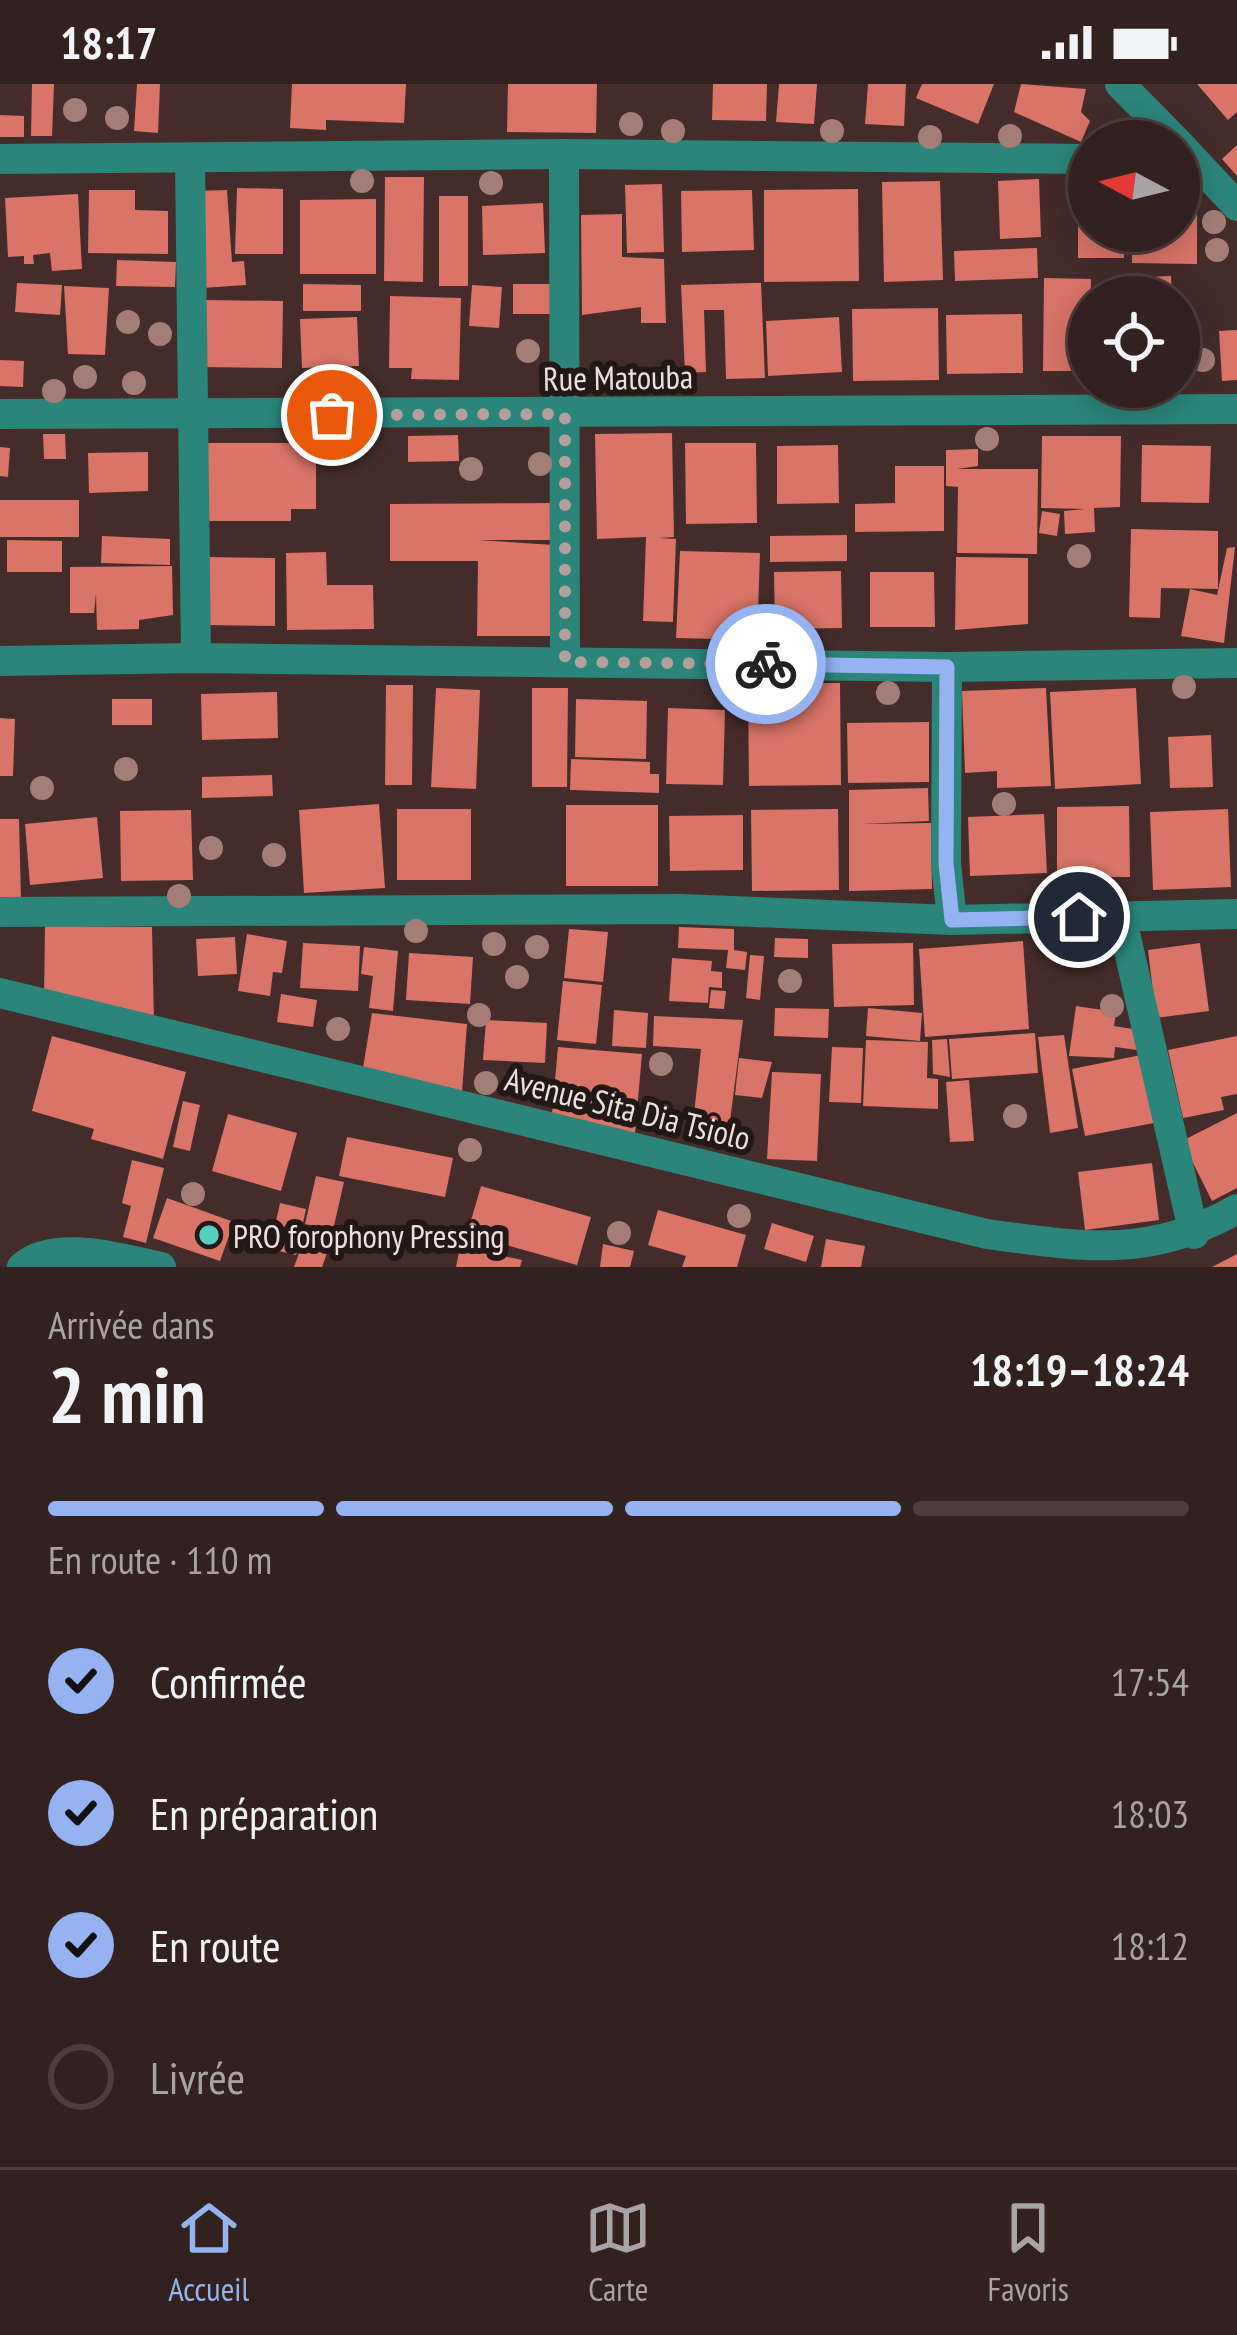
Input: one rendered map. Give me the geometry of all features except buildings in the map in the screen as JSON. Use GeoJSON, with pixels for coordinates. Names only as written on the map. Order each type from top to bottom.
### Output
{"type":"FeatureCollection","features":[{"type":"Feature","properties":{"kind":"street"},"geometry":{"type":"LineString","coordinates":[[1120,84],[1153,120]]}},
{"type":"Feature","properties":{"kind":"street"},"geometry":{"type":"LineString","coordinates":[[564,154],[565,662]]}},
{"type":"Feature","properties":{"kind":"street"},"geometry":{"type":"LineString","coordinates":[[0,159],[564,154],[1068,160]]}},
{"type":"Feature","properties":{"kind":"street"},"geometry":{"type":"LineString","coordinates":[[190,159],[196,658]]}},
{"type":"Feature","properties":{"kind":"street"},"geometry":{"type":"LineString","coordinates":[[1200,169],[1237,206]]}},
{"type":"Feature","properties":{"kind":"street","name":"Rue Matouba"},"geometry":{"type":"LineString","coordinates":[[0,414],[1237,409]]}},
{"type":"Feature","properties":{"kind":"street"},"geometry":{"type":"LineString","coordinates":[[0,661],[196,658],[947,667],[1237,663]]}},
{"type":"Feature","properties":{"kind":"street"},"geometry":{"type":"LineString","coordinates":[[947,667],[946,863],[952,920]]}},
{"type":"Feature","properties":{"kind":"street"},"geometry":{"type":"LineString","coordinates":[[0,912],[681,909],[952,920],[1237,914]]}},
{"type":"Feature","properties":{"kind":"street"},"geometry":{"type":"LineString","coordinates":[[1121,916],[1194,1234]]}},
{"type":"Feature","properties":{"kind":"street","name":"Avenue Sita Dia Tsiolo"},"geometry":{"type":"LineString","coordinates":[[0,993],[987,1234],[1095,1249],[1194,1234],[1237,1209]]}},
{"type":"Feature","properties":{"kind":"street"},"geometry":{"type":"LineString","coordinates":[[22,1267],[52,1256],[94,1254],[161,1267]]}},
{"type":"Feature","properties":{"kind":"way so far"},"geometry":{"type":"LineString","coordinates":[[332,415],[565,414],[565,662],[766,664]]}},
{"type":"Feature","properties":{"kind":"place","name":"PRO forophony Pressing"},"geometry":{"type":"Point","coordinates":[209,1235]}},
{"type":"Feature","properties":{"kind":"route"},"geometry":{"type":"LineString","coordinates":[[766,664],[947,667],[946,863],[952,920],[1079,917]]}}]}
